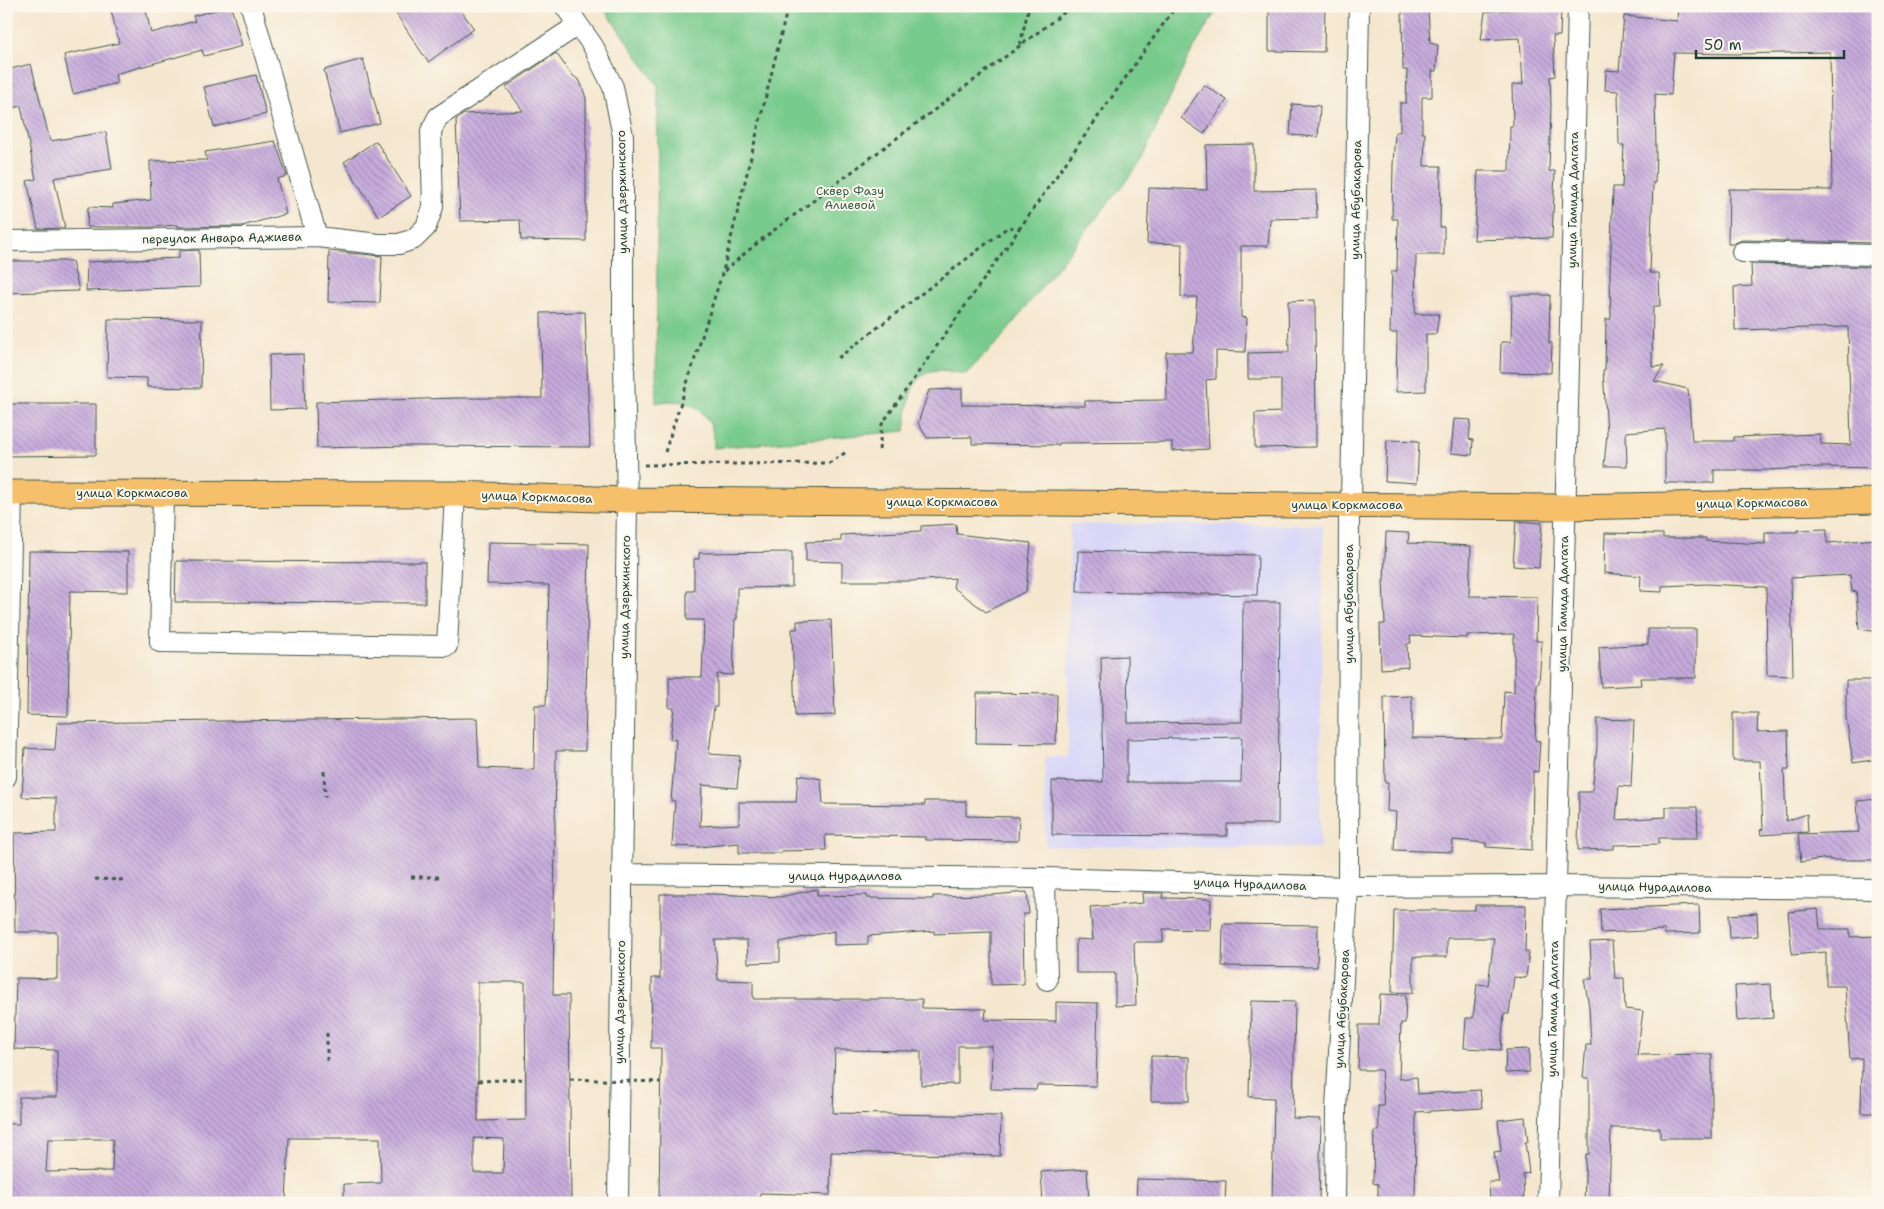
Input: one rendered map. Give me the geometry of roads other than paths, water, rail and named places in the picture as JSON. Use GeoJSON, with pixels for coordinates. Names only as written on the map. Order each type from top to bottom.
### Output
{"type":"FeatureCollection","features":[{"type":"Feature","properties":{"kind":"main road","name":"улица Коркмасова"},"geometry":{"type":"LineString","coordinates":[[9,493],[455,494],[627,500],[1566,507],[1878,501]]}},
{"type":"Feature","properties":{"kind":"street","name":"переулок Анвара Аджиева"},"geometry":{"type":"LineString","coordinates":[[6,241],[317,237],[251,6]]}},
{"type":"Feature","properties":{"kind":"street","name":"улица Дзержинского"},"geometry":{"type":"LineString","coordinates":[[565,6],[593,46],[613,87],[623,136],[623,322],[627,500],[618,1203]]}},
{"type":"Feature","properties":{"kind":"street","name":"улица Абубакарова"},"geometry":{"type":"LineString","coordinates":[[1335,1203],[1336,1109],[1348,887],[1349,508],[1351,505],[1358,6]]}},
{"type":"Feature","properties":{"kind":"street","name":"улица Гамида Далгата"},"geometry":{"type":"LineString","coordinates":[[1548,1203],[1578,6]]}},
{"type":"Feature","properties":{"kind":"street"},"geometry":{"type":"LineString","coordinates":[[317,237],[379,244],[399,244],[414,239],[426,227],[433,207],[430,131],[438,117],[578,25]]}},
{"type":"Feature","properties":{"kind":"street"},"geometry":{"type":"LineString","coordinates":[[1742,252],[1878,255]]}},
{"type":"Feature","properties":{"kind":"street"},"geometry":{"type":"LineString","coordinates":[[6,777],[9,493]]}},
{"type":"Feature","properties":{"kind":"street"},"geometry":{"type":"LineString","coordinates":[[163,493],[160,642],[448,646],[455,494]]}},
{"type":"Feature","properties":{"kind":"street","name":"улица Нурадилова"},"geometry":{"type":"LineString","coordinates":[[622,874],[1045,878],[1348,887],[1556,886],[1878,889]]}},
{"type":"Feature","properties":{"kind":"street"},"geometry":{"type":"LineString","coordinates":[[1045,878],[1047,980]]}},
{"type":"Feature","properties":{"kind":"park label","name":"Сквер Фазу Алиевой"},"geometry":{"type":"Point","coordinates":[850,198]}}]}
